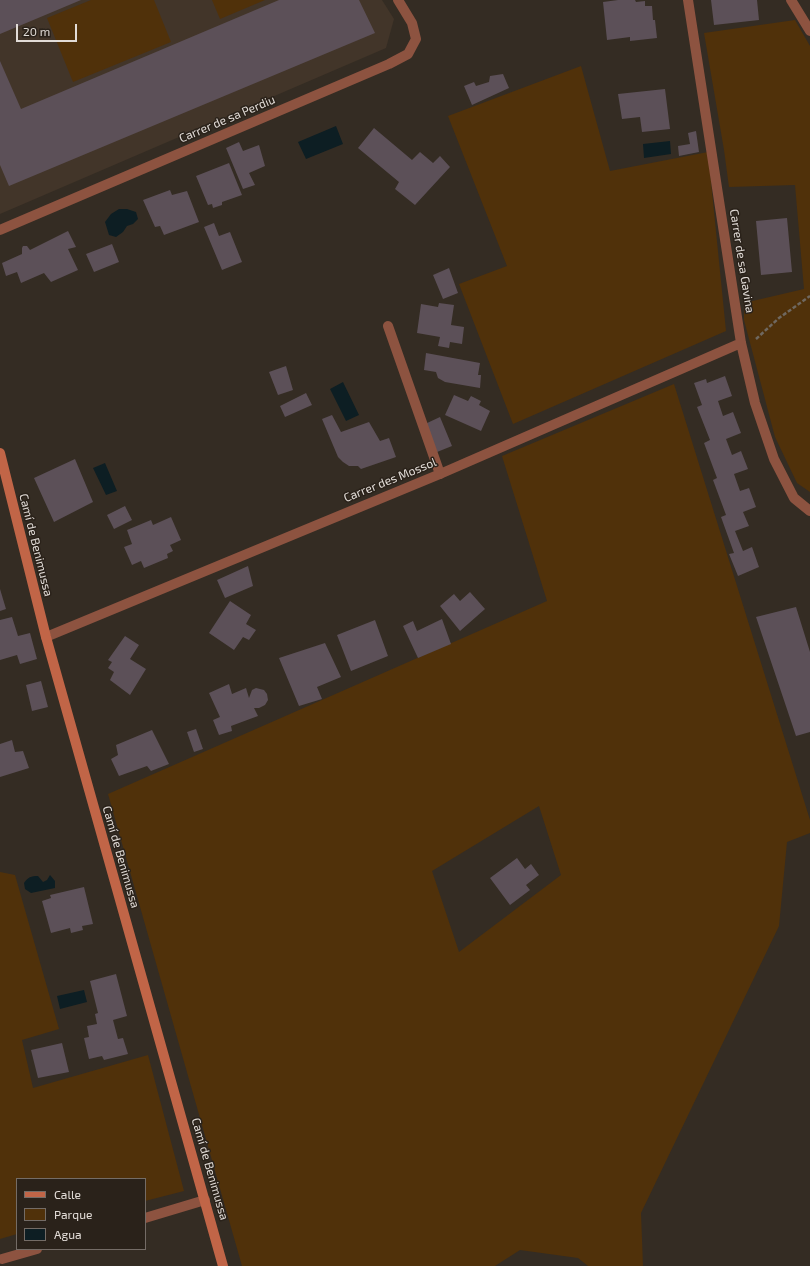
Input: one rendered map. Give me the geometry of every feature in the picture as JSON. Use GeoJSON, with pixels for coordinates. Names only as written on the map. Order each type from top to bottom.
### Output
{"type":"FeatureCollection","features":[{"type":"Feature","properties":{"kind":"street","name":"Carrer de sa Perdiu"},"geometry":{"type":"LineString","coordinates":[[0,230],[389,64],[408,54],[416,39],[412,23],[398,0]]}},
{"type":"Feature","properties":{"kind":"street","name":"Carrer de sa Gavina"},"geometry":{"type":"LineString","coordinates":[[688,0],[742,343],[754,403],[774,459],[794,498],[810,511]]}},
{"type":"Feature","properties":{"kind":"street"},"geometry":{"type":"LineString","coordinates":[[791,0],[810,31]]}},
{"type":"Feature","properties":{"kind":"street"},"geometry":{"type":"LineString","coordinates":[[388,326],[440,474]]}},
{"type":"Feature","properties":{"kind":"street","name":"Carrer des Mossol"},"geometry":{"type":"LineString","coordinates":[[46,637],[440,474],[742,343]]}},
{"type":"Feature","properties":{"kind":"street","name":"Camí de Benimussa"},"geometry":{"type":"LineString","coordinates":[[0,454],[46,637],[223,1266]]}},
{"type":"Feature","properties":{"kind":"street"},"geometry":{"type":"LineString","coordinates":[[146,1218],[205,1200]]}},
{"type":"Feature","properties":{"kind":"street"},"geometry":{"type":"LineString","coordinates":[[2,1259],[34,1250]]}},
{"type":"Feature","properties":{"kind":"path"},"geometry":{"type":"LineString","coordinates":[[742,343],[755,340],[779,318],[810,296]]}},
{"type":"Feature","properties":{"kind":"shaded area"},"geometry":{"type":"Polygon","coordinates":[[[0,0],[382,0],[394,19],[386,48],[0,214],[0,0]]]}},
{"type":"Feature","properties":{"kind":"green space"},"geometry":{"type":"Polygon","coordinates":[[[91,0],[154,0],[171,42],[73,82],[47,18],[91,0]]]}},
{"type":"Feature","properties":{"kind":"green space"},"geometry":{"type":"Polygon","coordinates":[[[212,0],[265,0],[220,19],[212,0]]]}},
{"type":"Feature","properties":{"kind":"green space"},"geometry":{"type":"Polygon","coordinates":[[[795,20],[810,46],[810,492],[797,483],[775,437],[744,320],[744,303],[804,289],[795,185],[729,187],[704,33],[795,20]]]}},
{"type":"Feature","properties":{"kind":"green space"},"geometry":{"type":"Polygon","coordinates":[[[581,66],[610,171],[708,152],[726,331],[513,424],[459,284],[507,266],[448,116],[581,66]]]}},
{"type":"Feature","properties":{"kind":"green space"},"geometry":{"type":"Polygon","coordinates":[[[674,384],[810,820],[810,833],[787,842],[779,926],[641,1213],[643,1266],[588,1266],[578,1258],[520,1250],[495,1266],[242,1266],[108,794],[547,601],[502,456],[674,384]],[[539,806],[432,871],[459,952],[561,875],[539,806]]]}},
{"type":"Feature","properties":{"kind":"green space"},"geometry":{"type":"Polygon","coordinates":[[[0,872],[15,875],[59,1029],[22,1040],[33,1088],[148,1055],[184,1191],[146,1201],[146,1178],[16,1178],[16,1234],[0,1239],[0,872]]]}},
{"type":"Feature","properties":{"kind":"water"},"geometry":{"type":"Polygon","coordinates":[[[336,126],[343,144],[306,159],[298,142],[336,126]]]}},
{"type":"Feature","properties":{"kind":"water"},"geometry":{"type":"Polygon","coordinates":[[[670,141],[671,154],[644,158],[643,144],[670,141]]]}},
{"type":"Feature","properties":{"kind":"water"},"geometry":{"type":"Polygon","coordinates":[[[119,209],[127,209],[136,212],[138,219],[133,224],[127,226],[123,232],[116,237],[109,235],[105,222],[111,214],[119,209]]]}},
{"type":"Feature","properties":{"kind":"water"},"geometry":{"type":"Polygon","coordinates":[[[343,382],[359,415],[346,421],[330,389],[343,382]]]}},
{"type":"Feature","properties":{"kind":"water"},"geometry":{"type":"Polygon","coordinates":[[[105,463],[117,491],[106,495],[93,468],[105,463]]]}},
{"type":"Feature","properties":{"kind":"water"},"geometry":{"type":"Polygon","coordinates":[[[50,875],[55,881],[55,888],[31,893],[25,889],[24,883],[30,877],[38,876],[43,882],[47,880],[50,875]]]}},
{"type":"Feature","properties":{"kind":"water"},"geometry":{"type":"Polygon","coordinates":[[[84,990],[87,1002],[60,1009],[57,996],[84,990]]]}},
{"type":"Feature","properties":{"kind":"building"},"geometry":{"type":"Polygon","coordinates":[[[0,0],[81,0],[0,34],[0,0]]]}},
{"type":"Feature","properties":{"kind":"building"},"geometry":{"type":"Polygon","coordinates":[[[279,0],[359,0],[375,33],[9,186],[0,165],[0,61],[21,109],[279,0]]]}},
{"type":"Feature","properties":{"kind":"building"},"geometry":{"type":"Polygon","coordinates":[[[635,0],[636,2],[645,1],[645,6],[652,6],[657,38],[630,41],[630,37],[607,40],[603,2],[635,0]]]}},
{"type":"Feature","properties":{"kind":"building"},"geometry":{"type":"Polygon","coordinates":[[[711,0],[757,0],[759,20],[714,25],[711,0]]]}},
{"type":"Feature","properties":{"kind":"building"},"geometry":{"type":"Polygon","coordinates":[[[503,74],[509,88],[472,105],[464,86],[474,82],[476,86],[489,82],[490,76],[503,74]]]}},
{"type":"Feature","properties":{"kind":"building"},"geometry":{"type":"Polygon","coordinates":[[[665,89],[670,129],[642,132],[640,117],[622,119],[618,94],[665,89]]]}},
{"type":"Feature","properties":{"kind":"building"},"geometry":{"type":"Polygon","coordinates":[[[374,128],[412,160],[420,152],[433,163],[440,156],[450,167],[415,205],[395,189],[399,182],[358,148],[374,128]]]}},
{"type":"Feature","properties":{"kind":"building"},"geometry":{"type":"Polygon","coordinates":[[[696,131],[699,152],[679,156],[678,146],[690,144],[688,133],[696,131]]]}},
{"type":"Feature","properties":{"kind":"building"},"geometry":{"type":"Polygon","coordinates":[[[239,142],[243,151],[259,145],[265,166],[249,173],[255,185],[243,189],[226,148],[239,142]]]}},
{"type":"Feature","properties":{"kind":"building"},"geometry":{"type":"Polygon","coordinates":[[[229,163],[242,195],[222,202],[222,205],[213,208],[212,204],[208,205],[196,176],[229,163]]]}},
{"type":"Feature","properties":{"kind":"building"},"geometry":{"type":"Polygon","coordinates":[[[170,190],[172,195],[187,191],[199,222],[164,235],[160,226],[155,227],[143,200],[170,190]]]}},
{"type":"Feature","properties":{"kind":"building"},"geometry":{"type":"Polygon","coordinates":[[[787,218],[792,272],[761,275],[756,221],[787,218]]]}},
{"type":"Feature","properties":{"kind":"building"},"geometry":{"type":"Polygon","coordinates":[[[214,223],[219,236],[230,232],[242,262],[222,270],[204,227],[214,223]]]}},
{"type":"Feature","properties":{"kind":"building"},"geometry":{"type":"Polygon","coordinates":[[[68,231],[76,247],[68,249],[78,270],[51,282],[44,273],[21,283],[17,272],[6,276],[2,263],[22,254],[23,246],[27,246],[30,250],[68,231]]]}},
{"type":"Feature","properties":{"kind":"building"},"geometry":{"type":"Polygon","coordinates":[[[112,244],[119,262],[94,272],[86,254],[112,244]]]}},
{"type":"Feature","properties":{"kind":"building"},"geometry":{"type":"Polygon","coordinates":[[[449,268],[458,293],[443,299],[433,275],[449,268]]]}},
{"type":"Feature","properties":{"kind":"building"},"geometry":{"type":"Polygon","coordinates":[[[439,303],[454,305],[451,325],[464,327],[462,344],[450,342],[449,348],[438,346],[440,337],[417,333],[421,304],[438,307],[439,303]]]}},
{"type":"Feature","properties":{"kind":"building"},"geometry":{"type":"Polygon","coordinates":[[[426,353],[480,363],[478,375],[481,375],[480,388],[445,382],[438,378],[436,372],[424,370],[426,353]]]}},
{"type":"Feature","properties":{"kind":"building"},"geometry":{"type":"Polygon","coordinates":[[[286,366],[293,390],[278,395],[269,372],[286,366]]]}},
{"type":"Feature","properties":{"kind":"building"},"geometry":{"type":"Polygon","coordinates":[[[725,376],[732,396],[718,401],[723,416],[733,412],[741,433],[726,439],[732,455],[741,451],[748,469],[734,474],[740,491],[749,488],[756,507],[743,512],[749,526],[735,531],[743,551],[752,547],[759,567],[738,576],[729,554],[734,553],[721,517],[726,515],[713,480],[717,478],[704,443],[710,440],[697,407],[702,405],[694,383],[706,379],[707,383],[725,376]]]}},
{"type":"Feature","properties":{"kind":"building"},"geometry":{"type":"Polygon","coordinates":[[[306,393],[312,405],[285,417],[280,406],[306,393]]]}},
{"type":"Feature","properties":{"kind":"building"},"geometry":{"type":"Polygon","coordinates":[[[454,395],[468,401],[471,396],[481,401],[479,405],[490,411],[481,431],[445,415],[454,395]]]}},
{"type":"Feature","properties":{"kind":"building"},"geometry":{"type":"Polygon","coordinates":[[[332,415],[341,432],[369,422],[380,441],[389,438],[396,457],[361,469],[358,466],[349,466],[338,457],[322,419],[332,415]]]}},
{"type":"Feature","properties":{"kind":"building"},"geometry":{"type":"Polygon","coordinates":[[[440,417],[452,446],[437,452],[425,424],[440,417]]]}},
{"type":"Feature","properties":{"kind":"building"},"geometry":{"type":"Polygon","coordinates":[[[75,459],[93,502],[54,522],[34,478],[75,459]]]}},
{"type":"Feature","properties":{"kind":"building"},"geometry":{"type":"Polygon","coordinates":[[[125,506],[132,520],[114,529],[107,515],[125,506]]]}},
{"type":"Feature","properties":{"kind":"building"},"geometry":{"type":"Polygon","coordinates":[[[171,517],[181,540],[170,545],[173,551],[167,554],[168,558],[144,568],[141,561],[132,565],[124,547],[132,544],[127,530],[151,520],[153,525],[171,517]]]}},
{"type":"Feature","properties":{"kind":"building"},"geometry":{"type":"Polygon","coordinates":[[[248,566],[253,586],[225,598],[217,580],[248,566]]]}},
{"type":"Feature","properties":{"kind":"building"},"geometry":{"type":"Polygon","coordinates":[[[0,589],[6,609],[0,611],[0,589]]]}},
{"type":"Feature","properties":{"kind":"building"},"geometry":{"type":"Polygon","coordinates":[[[470,592],[485,609],[460,631],[440,606],[454,594],[460,601],[470,592]]]}},
{"type":"Feature","properties":{"kind":"building"},"geometry":{"type":"Polygon","coordinates":[[[230,601],[251,615],[246,624],[256,630],[249,640],[243,637],[234,650],[209,633],[230,601]]]}},
{"type":"Feature","properties":{"kind":"building"},"geometry":{"type":"Polygon","coordinates":[[[796,607],[810,652],[810,732],[796,736],[756,617],[796,607]]]}},
{"type":"Feature","properties":{"kind":"building"},"geometry":{"type":"Polygon","coordinates":[[[12,617],[18,636],[30,633],[37,659],[20,664],[17,655],[0,660],[0,620],[12,617]]]}},
{"type":"Feature","properties":{"kind":"building"},"geometry":{"type":"Polygon","coordinates":[[[442,619],[451,644],[418,658],[403,626],[413,621],[417,631],[442,619]]]}},
{"type":"Feature","properties":{"kind":"building"},"geometry":{"type":"Polygon","coordinates":[[[375,620],[388,656],[351,671],[337,635],[375,620]]]}},
{"type":"Feature","properties":{"kind":"building"},"geometry":{"type":"Polygon","coordinates":[[[125,636],[139,645],[130,659],[146,669],[130,695],[110,680],[114,672],[108,668],[112,662],[108,660],[125,636]]]}},
{"type":"Feature","properties":{"kind":"building"},"geometry":{"type":"Polygon","coordinates":[[[325,643],[341,677],[317,687],[322,699],[299,706],[279,658],[325,643]]]}},
{"type":"Feature","properties":{"kind":"building"},"geometry":{"type":"Polygon","coordinates":[[[41,681],[48,707],[32,711],[26,685],[41,681]]]}},
{"type":"Feature","properties":{"kind":"building"},"geometry":{"type":"Polygon","coordinates":[[[229,684],[232,694],[246,688],[249,698],[252,690],[256,688],[264,690],[267,694],[268,700],[265,705],[259,708],[254,708],[258,716],[231,726],[232,731],[219,735],[213,720],[220,717],[209,693],[229,684]]]}},
{"type":"Feature","properties":{"kind":"building"},"geometry":{"type":"Polygon","coordinates":[[[196,729],[203,749],[194,752],[187,732],[196,729]]]}},
{"type":"Feature","properties":{"kind":"building"},"geometry":{"type":"Polygon","coordinates":[[[152,730],[169,764],[151,771],[147,766],[119,776],[111,759],[118,755],[116,745],[152,730]]]}},
{"type":"Feature","properties":{"kind":"building"},"geometry":{"type":"Polygon","coordinates":[[[12,740],[15,752],[23,751],[29,768],[0,777],[0,744],[12,740]]]}},
{"type":"Feature","properties":{"kind":"building"},"geometry":{"type":"Polygon","coordinates":[[[517,858],[525,869],[531,864],[539,875],[526,885],[530,890],[510,905],[490,878],[517,858]]]}},
{"type":"Feature","properties":{"kind":"building"},"geometry":{"type":"Polygon","coordinates":[[[84,887],[93,924],[82,926],[83,930],[71,933],[70,928],[51,933],[42,901],[51,898],[50,895],[84,887]]]}},
{"type":"Feature","properties":{"kind":"building"},"geometry":{"type":"Polygon","coordinates":[[[116,974],[127,1016],[113,1020],[118,1039],[123,1038],[128,1054],[104,1060],[102,1056],[89,1059],[84,1038],[89,1037],[87,1026],[97,1024],[95,1014],[98,1013],[90,981],[116,974]]]}},
{"type":"Feature","properties":{"kind":"building"},"geometry":{"type":"Polygon","coordinates":[[[62,1043],[69,1072],[38,1078],[31,1050],[62,1043]]]}}]}
